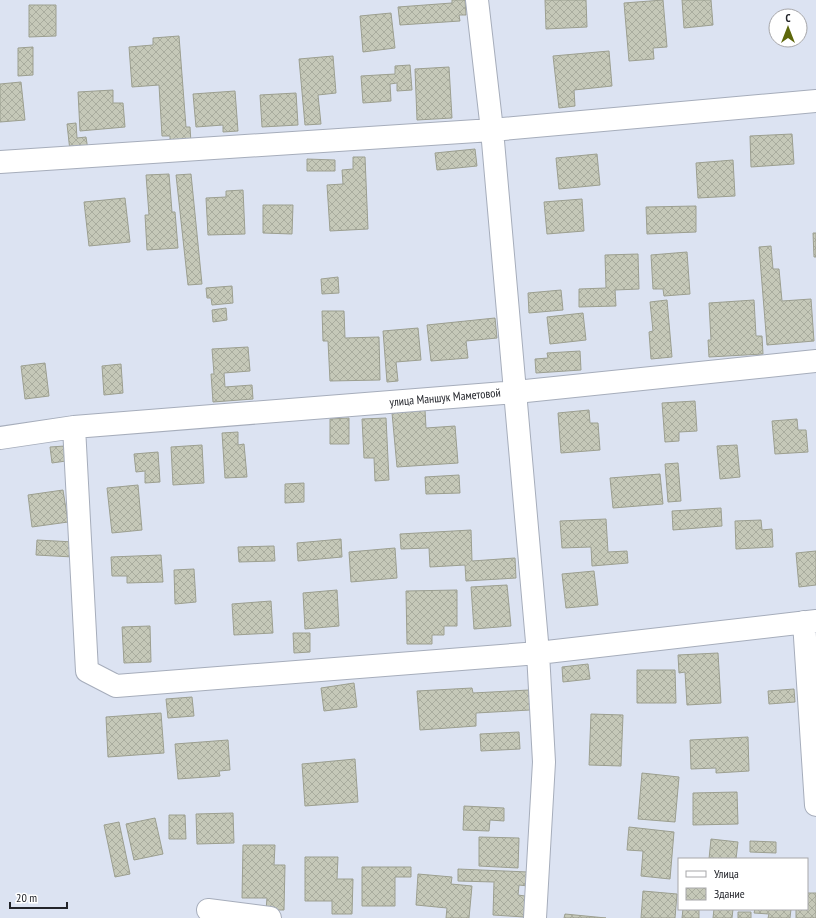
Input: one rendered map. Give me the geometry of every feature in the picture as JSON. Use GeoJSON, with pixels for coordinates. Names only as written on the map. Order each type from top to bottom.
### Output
{"type":"FeatureCollection","features":[{"type":"Feature","properties":{"kind":"street"},"geometry":{"type":"LineString","coordinates":[[477,0],[492,130],[538,653],[544,762],[535,918]]}},
{"type":"Feature","properties":{"kind":"street"},"geometry":{"type":"LineString","coordinates":[[0,162],[492,130],[816,101]]}},
{"type":"Feature","properties":{"kind":"street","name":"улица Маншук Маметовой"},"geometry":{"type":"LineString","coordinates":[[0,438],[74,427],[516,392],[816,361]]}},
{"type":"Feature","properties":{"kind":"street"},"geometry":{"type":"LineString","coordinates":[[74,427],[87,671],[116,686],[538,653],[810,621],[816,805]]}},
{"type":"Feature","properties":{"kind":"street"},"geometry":{"type":"LineString","coordinates":[[208,910],[270,918]]}},
{"type":"Feature","properties":{"kind":"building"},"geometry":{"type":"Polygon","coordinates":[[[452,0],[465,0],[466,15],[459,15],[460,21],[400,25],[398,7],[452,3],[452,0]]]}},
{"type":"Feature","properties":{"kind":"building"},"geometry":{"type":"Polygon","coordinates":[[[545,0],[586,0],[587,27],[546,29],[545,0]]]}},
{"type":"Feature","properties":{"kind":"building"},"geometry":{"type":"Polygon","coordinates":[[[663,0],[667,47],[653,48],[654,59],[629,61],[624,3],[663,0]]]}},
{"type":"Feature","properties":{"kind":"building"},"geometry":{"type":"Polygon","coordinates":[[[682,0],[711,0],[713,25],[684,28],[682,0]]]}},
{"type":"Feature","properties":{"kind":"building"},"geometry":{"type":"Polygon","coordinates":[[[29,5],[56,5],[56,36],[29,37],[29,5]]]}},
{"type":"Feature","properties":{"kind":"building"},"geometry":{"type":"Polygon","coordinates":[[[391,13],[395,48],[363,52],[360,16],[391,13]]]}},
{"type":"Feature","properties":{"kind":"building"},"geometry":{"type":"Polygon","coordinates":[[[179,36],[186,127],[190,127],[191,143],[170,145],[170,136],[162,136],[159,85],[132,87],[129,47],[153,45],[153,38],[179,36]]]}},
{"type":"Feature","properties":{"kind":"building"},"geometry":{"type":"Polygon","coordinates":[[[33,47],[33,75],[18,76],[18,48],[33,47]]]}},
{"type":"Feature","properties":{"kind":"building"},"geometry":{"type":"Polygon","coordinates":[[[609,51],[612,86],[574,90],[575,106],[559,108],[553,56],[609,51]]]}},
{"type":"Feature","properties":{"kind":"building"},"geometry":{"type":"Polygon","coordinates":[[[333,56],[336,93],[318,95],[321,124],[305,125],[299,59],[333,56]]]}},
{"type":"Feature","properties":{"kind":"building"},"geometry":{"type":"Polygon","coordinates":[[[410,65],[412,90],[397,91],[397,83],[390,84],[391,101],[363,103],[361,76],[395,74],[395,66],[410,65]]]}},
{"type":"Feature","properties":{"kind":"building"},"geometry":{"type":"Polygon","coordinates":[[[449,67],[452,118],[417,120],[415,69],[449,67]]]}},
{"type":"Feature","properties":{"kind":"building"},"geometry":{"type":"Polygon","coordinates":[[[21,82],[25,120],[0,122],[0,84],[21,82]]]}},
{"type":"Feature","properties":{"kind":"building"},"geometry":{"type":"Polygon","coordinates":[[[113,90],[113,103],[123,103],[125,127],[80,131],[78,92],[113,90]]]}},
{"type":"Feature","properties":{"kind":"building"},"geometry":{"type":"Polygon","coordinates":[[[235,91],[238,131],[223,132],[223,125],[196,127],[193,94],[235,91]]]}},
{"type":"Feature","properties":{"kind":"building"},"geometry":{"type":"Polygon","coordinates":[[[296,93],[298,125],[262,127],[260,95],[296,93]]]}},
{"type":"Feature","properties":{"kind":"building"},"geometry":{"type":"Polygon","coordinates":[[[76,123],[77,138],[86,137],[88,150],[70,151],[67,124],[76,123]]]}},
{"type":"Feature","properties":{"kind":"building"},"geometry":{"type":"Polygon","coordinates":[[[792,134],[794,164],[751,167],[750,136],[792,134]]]}},
{"type":"Feature","properties":{"kind":"building"},"geometry":{"type":"Polygon","coordinates":[[[475,149],[477,166],[437,170],[435,153],[475,149]]]}},
{"type":"Feature","properties":{"kind":"building"},"geometry":{"type":"Polygon","coordinates":[[[597,154],[600,185],[559,189],[556,158],[597,154]]]}},
{"type":"Feature","properties":{"kind":"building"},"geometry":{"type":"Polygon","coordinates":[[[353,157],[365,157],[368,229],[330,231],[327,185],[343,184],[342,170],[353,169],[353,157]]]}},
{"type":"Feature","properties":{"kind":"building"},"geometry":{"type":"Polygon","coordinates":[[[307,159],[335,160],[335,171],[307,171],[307,159]]]}},
{"type":"Feature","properties":{"kind":"building"},"geometry":{"type":"Polygon","coordinates":[[[733,160],[735,196],[698,198],[696,163],[733,160]]]}},
{"type":"Feature","properties":{"kind":"building"},"geometry":{"type":"Polygon","coordinates":[[[169,174],[172,212],[175,212],[178,248],[147,250],[145,215],[149,215],[146,175],[169,174]]]}},
{"type":"Feature","properties":{"kind":"building"},"geometry":{"type":"Polygon","coordinates":[[[191,174],[202,284],[188,285],[176,175],[191,174]]]}},
{"type":"Feature","properties":{"kind":"building"},"geometry":{"type":"Polygon","coordinates":[[[243,190],[245,234],[208,235],[206,198],[226,197],[226,191],[243,190]]]}},
{"type":"Feature","properties":{"kind":"building"},"geometry":{"type":"Polygon","coordinates":[[[125,198],[130,242],[89,246],[84,202],[125,198]]]}},
{"type":"Feature","properties":{"kind":"building"},"geometry":{"type":"Polygon","coordinates":[[[582,199],[584,231],[547,234],[544,202],[582,199]]]}},
{"type":"Feature","properties":{"kind":"building"},"geometry":{"type":"Polygon","coordinates":[[[263,205],[293,205],[292,234],[263,233],[263,205]]]}},
{"type":"Feature","properties":{"kind":"building"},"geometry":{"type":"Polygon","coordinates":[[[696,206],[696,232],[647,234],[646,207],[696,206]]]}},
{"type":"Feature","properties":{"kind":"building"},"geometry":{"type":"Polygon","coordinates":[[[813,233],[816,233],[816,257],[814,257],[813,233]]]}},
{"type":"Feature","properties":{"kind":"building"},"geometry":{"type":"Polygon","coordinates":[[[771,246],[773,269],[779,269],[782,301],[811,299],[814,341],[767,345],[759,247],[771,246]]]}},
{"type":"Feature","properties":{"kind":"building"},"geometry":{"type":"Polygon","coordinates":[[[687,252],[690,294],[664,296],[663,289],[653,289],[651,255],[687,252]]]}},
{"type":"Feature","properties":{"kind":"building"},"geometry":{"type":"Polygon","coordinates":[[[638,254],[639,289],[615,290],[616,306],[579,307],[579,289],[606,288],[605,255],[638,254]]]}},
{"type":"Feature","properties":{"kind":"building"},"geometry":{"type":"Polygon","coordinates":[[[338,277],[339,293],[322,294],[321,279],[338,277]]]}},
{"type":"Feature","properties":{"kind":"building"},"geometry":{"type":"Polygon","coordinates":[[[232,286],[233,303],[212,305],[211,298],[207,298],[206,288],[232,286]]]}},
{"type":"Feature","properties":{"kind":"building"},"geometry":{"type":"Polygon","coordinates":[[[561,290],[563,310],[529,313],[528,293],[561,290]]]}},
{"type":"Feature","properties":{"kind":"building"},"geometry":{"type":"Polygon","coordinates":[[[667,300],[672,357],[651,359],[649,332],[653,331],[650,302],[667,300]]]}},
{"type":"Feature","properties":{"kind":"building"},"geometry":{"type":"Polygon","coordinates":[[[754,300],[756,336],[762,336],[763,354],[709,357],[708,340],[711,340],[709,303],[754,300]]]}},
{"type":"Feature","properties":{"kind":"building"},"geometry":{"type":"Polygon","coordinates":[[[226,308],[227,320],[213,322],[212,310],[226,308]]]}},
{"type":"Feature","properties":{"kind":"building"},"geometry":{"type":"Polygon","coordinates":[[[322,311],[344,311],[345,338],[379,337],[380,380],[330,381],[328,341],[323,341],[322,311]]]}},
{"type":"Feature","properties":{"kind":"building"},"geometry":{"type":"Polygon","coordinates":[[[583,313],[586,340],[550,344],[547,317],[583,313]]]}},
{"type":"Feature","properties":{"kind":"building"},"geometry":{"type":"Polygon","coordinates":[[[495,318],[497,338],[466,341],[468,358],[431,361],[427,325],[495,318]]]}},
{"type":"Feature","properties":{"kind":"building"},"geometry":{"type":"Polygon","coordinates":[[[418,328],[421,360],[396,362],[398,381],[387,382],[383,331],[418,328]]]}},
{"type":"Feature","properties":{"kind":"building"},"geometry":{"type":"Polygon","coordinates":[[[248,347],[250,371],[224,373],[225,387],[252,385],[253,399],[213,402],[211,374],[214,374],[212,349],[248,347]]]}},
{"type":"Feature","properties":{"kind":"building"},"geometry":{"type":"Polygon","coordinates":[[[580,351],[581,370],[536,373],[535,359],[548,358],[547,353],[580,351]]]}},
{"type":"Feature","properties":{"kind":"building"},"geometry":{"type":"Polygon","coordinates":[[[45,363],[49,396],[25,399],[21,366],[45,363]]]}},
{"type":"Feature","properties":{"kind":"building"},"geometry":{"type":"Polygon","coordinates":[[[121,364],[123,393],[104,395],[102,366],[121,364]]]}},
{"type":"Feature","properties":{"kind":"building"},"geometry":{"type":"Polygon","coordinates":[[[695,401],[697,431],[679,432],[679,441],[665,442],[662,403],[695,401]]]}},
{"type":"Feature","properties":{"kind":"building"},"geometry":{"type":"Polygon","coordinates":[[[425,410],[426,428],[455,426],[458,463],[397,467],[392,413],[425,410]]]}},
{"type":"Feature","properties":{"kind":"building"},"geometry":{"type":"Polygon","coordinates":[[[589,410],[590,423],[598,423],[600,450],[561,453],[558,413],[589,410]]]}},
{"type":"Feature","properties":{"kind":"building"},"geometry":{"type":"Polygon","coordinates":[[[349,418],[349,444],[330,444],[330,419],[349,418]]]}},
{"type":"Feature","properties":{"kind":"building"},"geometry":{"type":"Polygon","coordinates":[[[386,418],[389,480],[375,481],[374,458],[364,458],[362,419],[386,418]]]}},
{"type":"Feature","properties":{"kind":"building"},"geometry":{"type":"Polygon","coordinates":[[[797,419],[798,430],[806,430],[808,452],[775,454],[772,421],[797,419]]]}},
{"type":"Feature","properties":{"kind":"building"},"geometry":{"type":"Polygon","coordinates":[[[238,432],[238,445],[244,444],[247,477],[225,478],[222,433],[238,432]]]}},
{"type":"Feature","properties":{"kind":"building"},"geometry":{"type":"Polygon","coordinates":[[[202,445],[204,483],[173,485],[171,447],[202,445]]]}},
{"type":"Feature","properties":{"kind":"building"},"geometry":{"type":"Polygon","coordinates":[[[737,445],[740,477],[720,479],[717,446],[737,445]]]}},
{"type":"Feature","properties":{"kind":"building"},"geometry":{"type":"Polygon","coordinates":[[[65,446],[66,461],[52,463],[50,447],[65,446]]]}},
{"type":"Feature","properties":{"kind":"building"},"geometry":{"type":"Polygon","coordinates":[[[158,452],[160,482],[145,483],[145,471],[136,472],[134,454],[158,452]]]}},
{"type":"Feature","properties":{"kind":"building"},"geometry":{"type":"Polygon","coordinates":[[[678,463],[681,501],[668,502],[665,464],[678,463]]]}},
{"type":"Feature","properties":{"kind":"building"},"geometry":{"type":"Polygon","coordinates":[[[660,474],[663,504],[613,508],[610,478],[660,474]]]}},
{"type":"Feature","properties":{"kind":"building"},"geometry":{"type":"Polygon","coordinates":[[[459,475],[460,493],[426,494],[425,477],[459,475]]]}},
{"type":"Feature","properties":{"kind":"building"},"geometry":{"type":"Polygon","coordinates":[[[304,483],[304,502],[285,503],[285,484],[304,483]]]}},
{"type":"Feature","properties":{"kind":"building"},"geometry":{"type":"Polygon","coordinates":[[[138,485],[142,530],[112,533],[107,488],[138,485]]]}},
{"type":"Feature","properties":{"kind":"building"},"geometry":{"type":"Polygon","coordinates":[[[63,490],[68,522],[32,527],[28,495],[63,490]]]}},
{"type":"Feature","properties":{"kind":"building"},"geometry":{"type":"Polygon","coordinates":[[[721,508],[722,526],[673,530],[672,511],[721,508]]]}},
{"type":"Feature","properties":{"kind":"building"},"geometry":{"type":"Polygon","coordinates":[[[606,519],[608,552],[627,551],[628,563],[592,566],[591,547],[562,548],[560,521],[606,519]]]}},
{"type":"Feature","properties":{"kind":"building"},"geometry":{"type":"Polygon","coordinates":[[[761,520],[762,530],[772,529],[773,547],[736,549],[735,521],[761,520]]]}},
{"type":"Feature","properties":{"kind":"building"},"geometry":{"type":"Polygon","coordinates":[[[471,530],[472,561],[515,558],[516,578],[466,581],[465,565],[430,567],[429,548],[401,549],[400,534],[471,530]]]}},
{"type":"Feature","properties":{"kind":"building"},"geometry":{"type":"Polygon","coordinates":[[[341,539],[342,557],[298,561],[297,543],[341,539]]]}},
{"type":"Feature","properties":{"kind":"building"},"geometry":{"type":"Polygon","coordinates":[[[37,540],[74,542],[73,557],[36,555],[37,540]]]}},
{"type":"Feature","properties":{"kind":"building"},"geometry":{"type":"Polygon","coordinates":[[[274,546],[275,561],[239,562],[238,547],[274,546]]]}},
{"type":"Feature","properties":{"kind":"building"},"geometry":{"type":"Polygon","coordinates":[[[395,548],[397,578],[351,582],[349,552],[395,548]]]}},
{"type":"Feature","properties":{"kind":"building"},"geometry":{"type":"Polygon","coordinates":[[[816,551],[816,585],[799,587],[796,553],[816,551]]]}},
{"type":"Feature","properties":{"kind":"building"},"geometry":{"type":"Polygon","coordinates":[[[161,555],[163,582],[127,583],[127,576],[112,576],[111,557],[161,555]]]}},
{"type":"Feature","properties":{"kind":"building"},"geometry":{"type":"Polygon","coordinates":[[[194,569],[196,602],[175,604],[174,570],[194,569]]]}},
{"type":"Feature","properties":{"kind":"building"},"geometry":{"type":"Polygon","coordinates":[[[594,571],[598,605],[566,608],[562,574],[594,571]]]}},
{"type":"Feature","properties":{"kind":"building"},"geometry":{"type":"Polygon","coordinates":[[[507,585],[511,626],[474,629],[471,587],[507,585]]]}},
{"type":"Feature","properties":{"kind":"building"},"geometry":{"type":"Polygon","coordinates":[[[337,590],[339,626],[305,629],[303,593],[337,590]]]}},
{"type":"Feature","properties":{"kind":"building"},"geometry":{"type":"Polygon","coordinates":[[[457,590],[457,626],[444,626],[444,635],[432,635],[432,644],[407,644],[406,591],[457,590]]]}},
{"type":"Feature","properties":{"kind":"building"},"geometry":{"type":"Polygon","coordinates":[[[271,601],[273,633],[234,635],[232,604],[271,601]]]}},
{"type":"Feature","properties":{"kind":"building"},"geometry":{"type":"Polygon","coordinates":[[[150,626],[151,662],[124,663],[122,627],[150,626]]]}},
{"type":"Feature","properties":{"kind":"building"},"geometry":{"type":"Polygon","coordinates":[[[293,633],[310,633],[310,652],[294,653],[293,633]]]}},
{"type":"Feature","properties":{"kind":"building"},"geometry":{"type":"Polygon","coordinates":[[[718,653],[721,703],[687,705],[685,672],[679,673],[678,655],[718,653]]]}},
{"type":"Feature","properties":{"kind":"building"},"geometry":{"type":"Polygon","coordinates":[[[588,664],[590,679],[563,682],[562,667],[588,664]]]}},
{"type":"Feature","properties":{"kind":"building"},"geometry":{"type":"Polygon","coordinates":[[[637,670],[675,670],[676,703],[637,703],[637,670]]]}},
{"type":"Feature","properties":{"kind":"building"},"geometry":{"type":"Polygon","coordinates":[[[354,683],[357,707],[324,711],[321,688],[354,683]]]}},
{"type":"Feature","properties":{"kind":"building"},"geometry":{"type":"Polygon","coordinates":[[[472,688],[473,693],[529,690],[530,710],[476,713],[476,726],[420,730],[417,691],[472,688]]]}},
{"type":"Feature","properties":{"kind":"building"},"geometry":{"type":"Polygon","coordinates":[[[794,689],[795,702],[769,704],[768,691],[794,689]]]}},
{"type":"Feature","properties":{"kind":"building"},"geometry":{"type":"Polygon","coordinates":[[[192,697],[194,716],[168,718],[166,699],[192,697]]]}},
{"type":"Feature","properties":{"kind":"building"},"geometry":{"type":"Polygon","coordinates":[[[161,713],[164,753],[108,757],[106,717],[161,713]]]}},
{"type":"Feature","properties":{"kind":"building"},"geometry":{"type":"Polygon","coordinates":[[[591,714],[623,715],[621,766],[589,765],[591,714]]]}},
{"type":"Feature","properties":{"kind":"building"},"geometry":{"type":"Polygon","coordinates":[[[519,732],[520,749],[481,751],[480,734],[519,732]]]}},
{"type":"Feature","properties":{"kind":"building"},"geometry":{"type":"Polygon","coordinates":[[[748,737],[749,771],[716,773],[716,768],[691,769],[690,740],[748,737]]]}},
{"type":"Feature","properties":{"kind":"building"},"geometry":{"type":"Polygon","coordinates":[[[228,740],[230,770],[219,771],[220,776],[178,779],[175,744],[228,740]]]}},
{"type":"Feature","properties":{"kind":"building"},"geometry":{"type":"Polygon","coordinates":[[[355,759],[358,802],[305,806],[302,764],[355,759]]]}},
{"type":"Feature","properties":{"kind":"building"},"geometry":{"type":"Polygon","coordinates":[[[642,773],[679,777],[675,822],[638,819],[642,773]]]}},
{"type":"Feature","properties":{"kind":"building"},"geometry":{"type":"Polygon","coordinates":[[[737,792],[738,824],[693,825],[693,793],[737,792]]]}},
{"type":"Feature","properties":{"kind":"building"},"geometry":{"type":"Polygon","coordinates":[[[464,806],[504,808],[504,821],[490,820],[489,831],[463,830],[464,806]]]}},
{"type":"Feature","properties":{"kind":"building"},"geometry":{"type":"Polygon","coordinates":[[[233,813],[234,843],[197,844],[196,814],[233,813]]]}},
{"type":"Feature","properties":{"kind":"building"},"geometry":{"type":"Polygon","coordinates":[[[169,815],[185,815],[186,839],[169,839],[169,815]]]}},
{"type":"Feature","properties":{"kind":"building"},"geometry":{"type":"Polygon","coordinates":[[[155,818],[163,854],[134,860],[126,824],[155,818]]]}},
{"type":"Feature","properties":{"kind":"building"},"geometry":{"type":"Polygon","coordinates":[[[119,822],[130,874],[115,877],[104,825],[119,822]]]}},
{"type":"Feature","properties":{"kind":"building"},"geometry":{"type":"Polygon","coordinates":[[[629,827],[674,832],[670,879],[641,876],[643,851],[627,850],[629,827]]]}},
{"type":"Feature","properties":{"kind":"building"},"geometry":{"type":"Polygon","coordinates":[[[479,837],[519,838],[518,868],[479,866],[479,837]]]}},
{"type":"Feature","properties":{"kind":"building"},"geometry":{"type":"Polygon","coordinates":[[[711,839],[738,842],[736,858],[709,858],[711,839]]]}},
{"type":"Feature","properties":{"kind":"building"},"geometry":{"type":"Polygon","coordinates":[[[750,841],[776,842],[776,853],[750,852],[750,841]]]}},
{"type":"Feature","properties":{"kind":"building"},"geometry":{"type":"Polygon","coordinates":[[[243,845],[275,845],[274,865],[285,865],[284,910],[266,910],[267,898],[242,898],[243,845]]]}},
{"type":"Feature","properties":{"kind":"building"},"geometry":{"type":"Polygon","coordinates":[[[305,857],[338,857],[337,879],[353,879],[352,914],[332,914],[332,901],[305,901],[305,857]]]}},
{"type":"Feature","properties":{"kind":"building"},"geometry":{"type":"Polygon","coordinates":[[[362,867],[411,867],[411,877],[395,877],[395,906],[362,906],[362,867]]]}},
{"type":"Feature","properties":{"kind":"building"},"geometry":{"type":"Polygon","coordinates":[[[458,869],[528,872],[528,886],[519,885],[518,895],[525,896],[524,917],[493,915],[494,882],[458,881],[458,869]]]}},
{"type":"Feature","properties":{"kind":"building"},"geometry":{"type":"Polygon","coordinates":[[[418,874],[452,877],[451,884],[472,886],[469,918],[446,918],[447,908],[416,905],[418,874]]]}},
{"type":"Feature","properties":{"kind":"building"},"geometry":{"type":"Polygon","coordinates":[[[643,891],[677,894],[675,918],[641,918],[643,891]]]}},
{"type":"Feature","properties":{"kind":"building"},"geometry":{"type":"Polygon","coordinates":[[[808,893],[816,893],[816,918],[796,918],[796,910],[808,910],[808,893]]]}},
{"type":"Feature","properties":{"kind":"building"},"geometry":{"type":"Polygon","coordinates":[[[683,910],[699,910],[699,918],[682,918],[683,910]]]}},
{"type":"Feature","properties":{"kind":"building"},"geometry":{"type":"Polygon","coordinates":[[[714,910],[733,910],[732,918],[713,918],[714,910]]]}},
{"type":"Feature","properties":{"kind":"building"},"geometry":{"type":"Polygon","coordinates":[[[755,910],[791,910],[790,918],[768,918],[769,914],[754,913],[755,910]]]}},
{"type":"Feature","properties":{"kind":"building"},"geometry":{"type":"Polygon","coordinates":[[[738,912],[751,912],[751,918],[738,918],[738,912]]]}},
{"type":"Feature","properties":{"kind":"building"},"geometry":{"type":"Polygon","coordinates":[[[565,914],[606,918],[564,918],[565,914]]]}}]}
